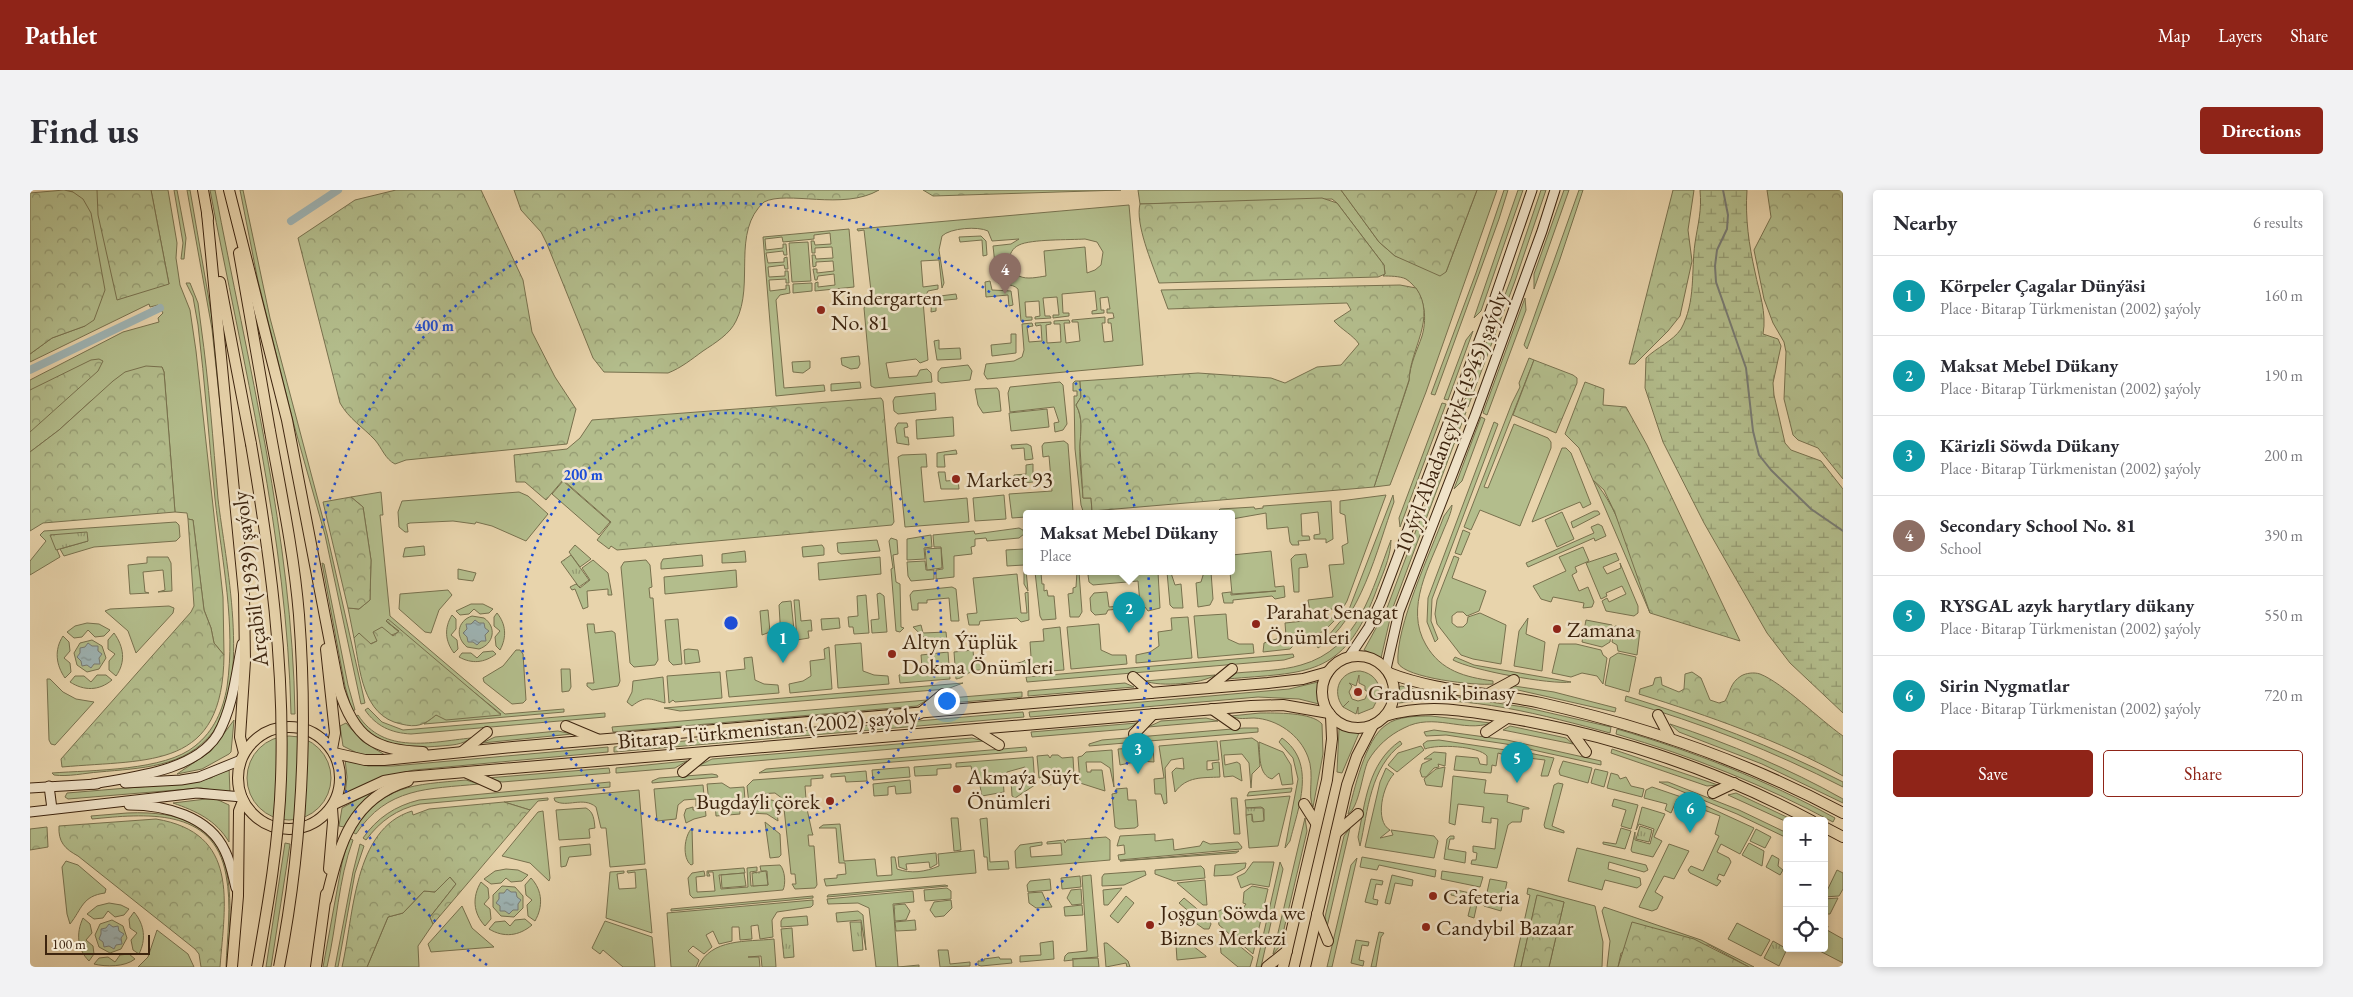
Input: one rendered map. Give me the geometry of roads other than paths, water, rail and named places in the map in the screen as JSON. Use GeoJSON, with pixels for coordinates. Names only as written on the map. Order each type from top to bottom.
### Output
{"type":"FeatureCollection","features":[{"type":"Feature","properties":{"kind":"main road","name":"Arçabil (1939) şaýoly"},"geometry":{"type":"LineString","coordinates":[[202,190],[251,444],[269,550],[279,637],[282,722],[281,781],[268,905],[257,967]]}},
{"type":"Feature","properties":{"kind":"main road","name":"Arçabil (1939) şaýoly"},"geometry":{"type":"LineString","coordinates":[[228,190],[287,522],[299,614],[303,779],[291,907],[279,967]]}},
{"type":"Feature","properties":{"kind":"main road"},"geometry":{"type":"LineString","coordinates":[[228,190],[286,420],[339,689],[345,710],[359,730],[380,746],[391,750],[462,753],[487,732]]}},
{"type":"Feature","properties":{"kind":"main road","name":"10 ýyl Abadançylyk (1945) şaýoly"},"geometry":{"type":"LineString","coordinates":[[1349,657],[1369,627],[1382,601],[1486,321],[1532,190]]}},
{"type":"Feature","properties":{"kind":"main road","name":"10 ýyl Abadançylyk (1945) şaýoly"},"geometry":{"type":"LineString","coordinates":[[1387,671],[1399,612],[1476,413],[1533,258],[1555,190]]}},
{"type":"Feature","properties":{"kind":"main road"},"geometry":{"type":"LineString","coordinates":[[207,213],[246,630],[240,737],[243,757],[238,779],[242,799],[239,811],[238,896],[232,967]]}},
{"type":"Feature","properties":{"kind":"main road"},"geometry":{"type":"LineString","coordinates":[[319,583],[334,726],[335,740],[333,751]]}},
{"type":"Feature","properties":{"kind":"main road"},"geometry":{"type":"LineString","coordinates":[[92,784],[164,770],[185,762],[211,744],[218,733],[231,699],[246,630]]}},
{"type":"Feature","properties":{"kind":"main road"},"geometry":{"type":"LineString","coordinates":[[1283,967],[1330,765],[1330,714],[1324,702],[1322,692],[1328,672],[1339,661],[1349,657],[1369,658],[1387,671],[1430,686],[1490,693],[1561,708],[1669,736],[1759,771],[1843,813]]}},
{"type":"Feature","properties":{"kind":"main road"},"geometry":{"type":"LineString","coordinates":[[1210,687],[1232,669]]}},
{"type":"Feature","properties":{"kind":"main road"},"geometry":{"type":"LineString","coordinates":[[1385,716],[1394,698],[1394,687],[1387,671]]}},
{"type":"Feature","properties":{"kind":"main road","name":"Bitarap Türkmenistan (2002) şaýoly"},"geometry":{"type":"LineString","coordinates":[[333,751],[365,760],[384,760],[1283,682],[1328,672]]}},
{"type":"Feature","properties":{"kind":"main road"},"geometry":{"type":"LineString","coordinates":[[1133,677],[1151,693]]}},
{"type":"Feature","properties":{"kind":"main road"},"geometry":{"type":"LineString","coordinates":[[1490,693],[1514,680]]}},
{"type":"Feature","properties":{"kind":"main road"},"geometry":{"type":"LineString","coordinates":[[919,714],[943,694]]}},
{"type":"Feature","properties":{"kind":"main road","name":"Bitarap Türkmenistan (2002) şaýoly"},"geometry":{"type":"LineString","coordinates":[[333,806],[384,780],[444,774],[1212,709],[1283,706],[1330,714]]}},
{"type":"Feature","properties":{"kind":"main road"},"geometry":{"type":"LineString","coordinates":[[1330,714],[1348,727],[1363,728],[1373,725],[1385,716],[1416,709],[1437,708],[1507,718],[1571,731],[1686,764],[1734,783],[1804,817]]}},
{"type":"Feature","properties":{"kind":"main road"},"geometry":{"type":"LineString","coordinates":[[1212,709],[1235,725]]}},
{"type":"Feature","properties":{"kind":"main road"},"geometry":{"type":"LineString","coordinates":[[1134,734],[1153,714]]}},
{"type":"Feature","properties":{"kind":"main road"},"geometry":{"type":"LineString","coordinates":[[1658,715],[1669,736]]}},
{"type":"Feature","properties":{"kind":"main road"},"geometry":{"type":"LineString","coordinates":[[1486,732],[1507,718]]}},
{"type":"Feature","properties":{"kind":"main road"},"geometry":{"type":"LineString","coordinates":[[1305,967],[1353,765],[1373,725]]}},
{"type":"Feature","properties":{"kind":"main road"},"geometry":{"type":"LineString","coordinates":[[566,726],[600,740]]}},
{"type":"Feature","properties":{"kind":"main road"},"geometry":{"type":"LineString","coordinates":[[30,788],[190,779],[214,772],[243,757],[254,742],[266,733],[280,728],[294,727],[309,731],[322,738],[333,751],[341,779],[333,806],[326,900],[316,967]]}},
{"type":"Feature","properties":{"kind":"main road"},"geometry":{"type":"LineString","coordinates":[[975,730],[999,745]]}},
{"type":"Feature","properties":{"kind":"main road"},"geometry":{"type":"LineString","coordinates":[[1571,731],[1586,752]]}},
{"type":"Feature","properties":{"kind":"main road"},"geometry":{"type":"LineString","coordinates":[[683,772],[706,752]]}},
{"type":"Feature","properties":{"kind":"main road"},"geometry":{"type":"LineString","coordinates":[[467,773],[496,786]]}},
{"type":"Feature","properties":{"kind":"main road"},"geometry":{"type":"LineString","coordinates":[[326,900],[346,832],[363,809],[379,795],[391,788],[406,782],[444,774]]}},
{"type":"Feature","properties":{"kind":"main road"},"geometry":{"type":"LineString","coordinates":[[1714,794],[1734,783]]}},
{"type":"Feature","properties":{"kind":"main road"},"geometry":{"type":"LineString","coordinates":[[49,786],[52,810]]}},
{"type":"Feature","properties":{"kind":"main road"},"geometry":{"type":"LineString","coordinates":[[30,812],[198,793],[242,799],[254,815],[268,825],[286,830],[303,828],[319,820],[333,806]]}},
{"type":"Feature","properties":{"kind":"main road"},"geometry":{"type":"LineString","coordinates":[[1304,804],[1316,823]]}},
{"type":"Feature","properties":{"kind":"main road"},"geometry":{"type":"LineString","coordinates":[[94,805],[134,805],[162,808],[198,821],[214,834],[225,850],[238,896]]}},
{"type":"Feature","properties":{"kind":"main road"},"geometry":{"type":"LineString","coordinates":[[1336,833],[1358,814]]}},
{"type":"Feature","properties":{"kind":"main road"},"geometry":{"type":"LineString","coordinates":[[1828,829],[1843,837]]}},
{"type":"Feature","properties":{"kind":"main road"},"geometry":{"type":"LineString","coordinates":[[1317,914],[1328,941]]}},
{"type":"Feature","properties":{"kind":"main road"},"geometry":{"type":"LineString","coordinates":[[310,967],[321,934]]}},
{"type":"Feature","properties":{"kind":"main road"},"geometry":{"type":"LineString","coordinates":[[1268,967],[1287,951]]}},
{"type":"Feature","properties":{"kind":"water"},"geometry":{"type":"Polygon","coordinates":[[[475,620],[479,623],[484,623],[485,628],[489,631],[485,635],[486,641],[481,641],[477,645],[473,642],[468,642],[467,637],[463,633],[467,629],[466,624],[471,624],[475,620]]]}},
{"type":"Feature","properties":{"kind":"water"},"geometry":{"type":"Polygon","coordinates":[[[88,643],[92,646],[98,646],[98,651],[102,654],[99,658],[100,664],[94,664],[91,668],[87,665],[82,666],[81,661],[77,657],[80,653],[80,648],[85,647],[88,643]]]}},
{"type":"Feature","properties":{"kind":"water"},"geometry":{"type":"Polygon","coordinates":[[[507,889],[511,892],[516,892],[517,897],[521,900],[518,904],[518,910],[513,910],[509,914],[505,911],[500,911],[500,906],[496,903],[499,899],[499,893],[504,893],[507,889]]]}},
{"type":"Feature","properties":{"kind":"water"},"geometry":{"type":"Polygon","coordinates":[[[109,924],[113,927],[118,926],[119,931],[124,934],[121,938],[122,944],[116,945],[114,949],[109,946],[104,947],[103,942],[99,939],[101,929],[106,928],[109,924]]]}},
{"type":"Feature","properties":{"kind":"waterway"},"geometry":{"type":"LineString","coordinates":[[291,221],[338,190]]}},
{"type":"Feature","properties":{"kind":"waterway"},"geometry":{"type":"LineString","coordinates":[[1723,190],[1728,215],[1727,229],[1717,250],[1716,282],[1746,368],[1753,431],[1759,455],[1771,470],[1811,509],[1843,531]]}},
{"type":"Feature","properties":{"kind":"waterway"},"geometry":{"type":"LineString","coordinates":[[30,370],[160,308]]}},
{"type":"Feature","properties":{"kind":"place","name":"Secondary School No. 81"},"geometry":{"type":"Point","coordinates":[1005,294]}},
{"type":"Feature","properties":{"kind":"place","name":"Kindergarten No. 81"},"geometry":{"type":"Point","coordinates":[821,310]}},
{"type":"Feature","properties":{"kind":"place","name":"Market 93"},"geometry":{"type":"Point","coordinates":[956,479]}},
{"type":"Feature","properties":{"kind":"place","name":"Parahat Senagat Önümleri"},"geometry":{"type":"Point","coordinates":[1256,624]}},
{"type":"Feature","properties":{"kind":"place","name":"Zamana"},"geometry":{"type":"Point","coordinates":[1557,629]}},
{"type":"Feature","properties":{"kind":"place","name":"Maksat Mebel Dükany"},"geometry":{"type":"Point","coordinates":[1129,633]}},
{"type":"Feature","properties":{"kind":"place","name":"Altyn Ýüplük Dokma Önümleri"},"geometry":{"type":"Point","coordinates":[892,654]}},
{"type":"Feature","properties":{"kind":"place","name":"Körpeler Çagalar Dünýäsi"},"geometry":{"type":"Point","coordinates":[783,663]}},
{"type":"Feature","properties":{"kind":"place","name":"Gradusnik binasy"},"geometry":{"type":"Point","coordinates":[1358,692]}},
{"type":"Feature","properties":{"kind":"place","name":"Kärizli Söwda Dükany"},"geometry":{"type":"Point","coordinates":[1138,774]}},
{"type":"Feature","properties":{"kind":"place","name":"RYSGAL azyk harytlary dükany"},"geometry":{"type":"Point","coordinates":[1517,783]}},
{"type":"Feature","properties":{"kind":"place","name":"Akmaýa Süýt Önümleri"},"geometry":{"type":"Point","coordinates":[957,789]}},
{"type":"Feature","properties":{"kind":"place","name":"Bugdaýli çörek"},"geometry":{"type":"Point","coordinates":[830,801]}},
{"type":"Feature","properties":{"kind":"place","name":"Sirin Nygmatlar"},"geometry":{"type":"Point","coordinates":[1690,833]}},
{"type":"Feature","properties":{"kind":"place","name":"Cafeteria"},"geometry":{"type":"Point","coordinates":[1433,896]}},
{"type":"Feature","properties":{"kind":"place","name":"Joşgun Söwda we Biznes Merkezi"},"geometry":{"type":"Point","coordinates":[1150,925]}},
{"type":"Feature","properties":{"kind":"place","name":"Candybil Bazaar"},"geometry":{"type":"Point","coordinates":[1426,927]}}]}
